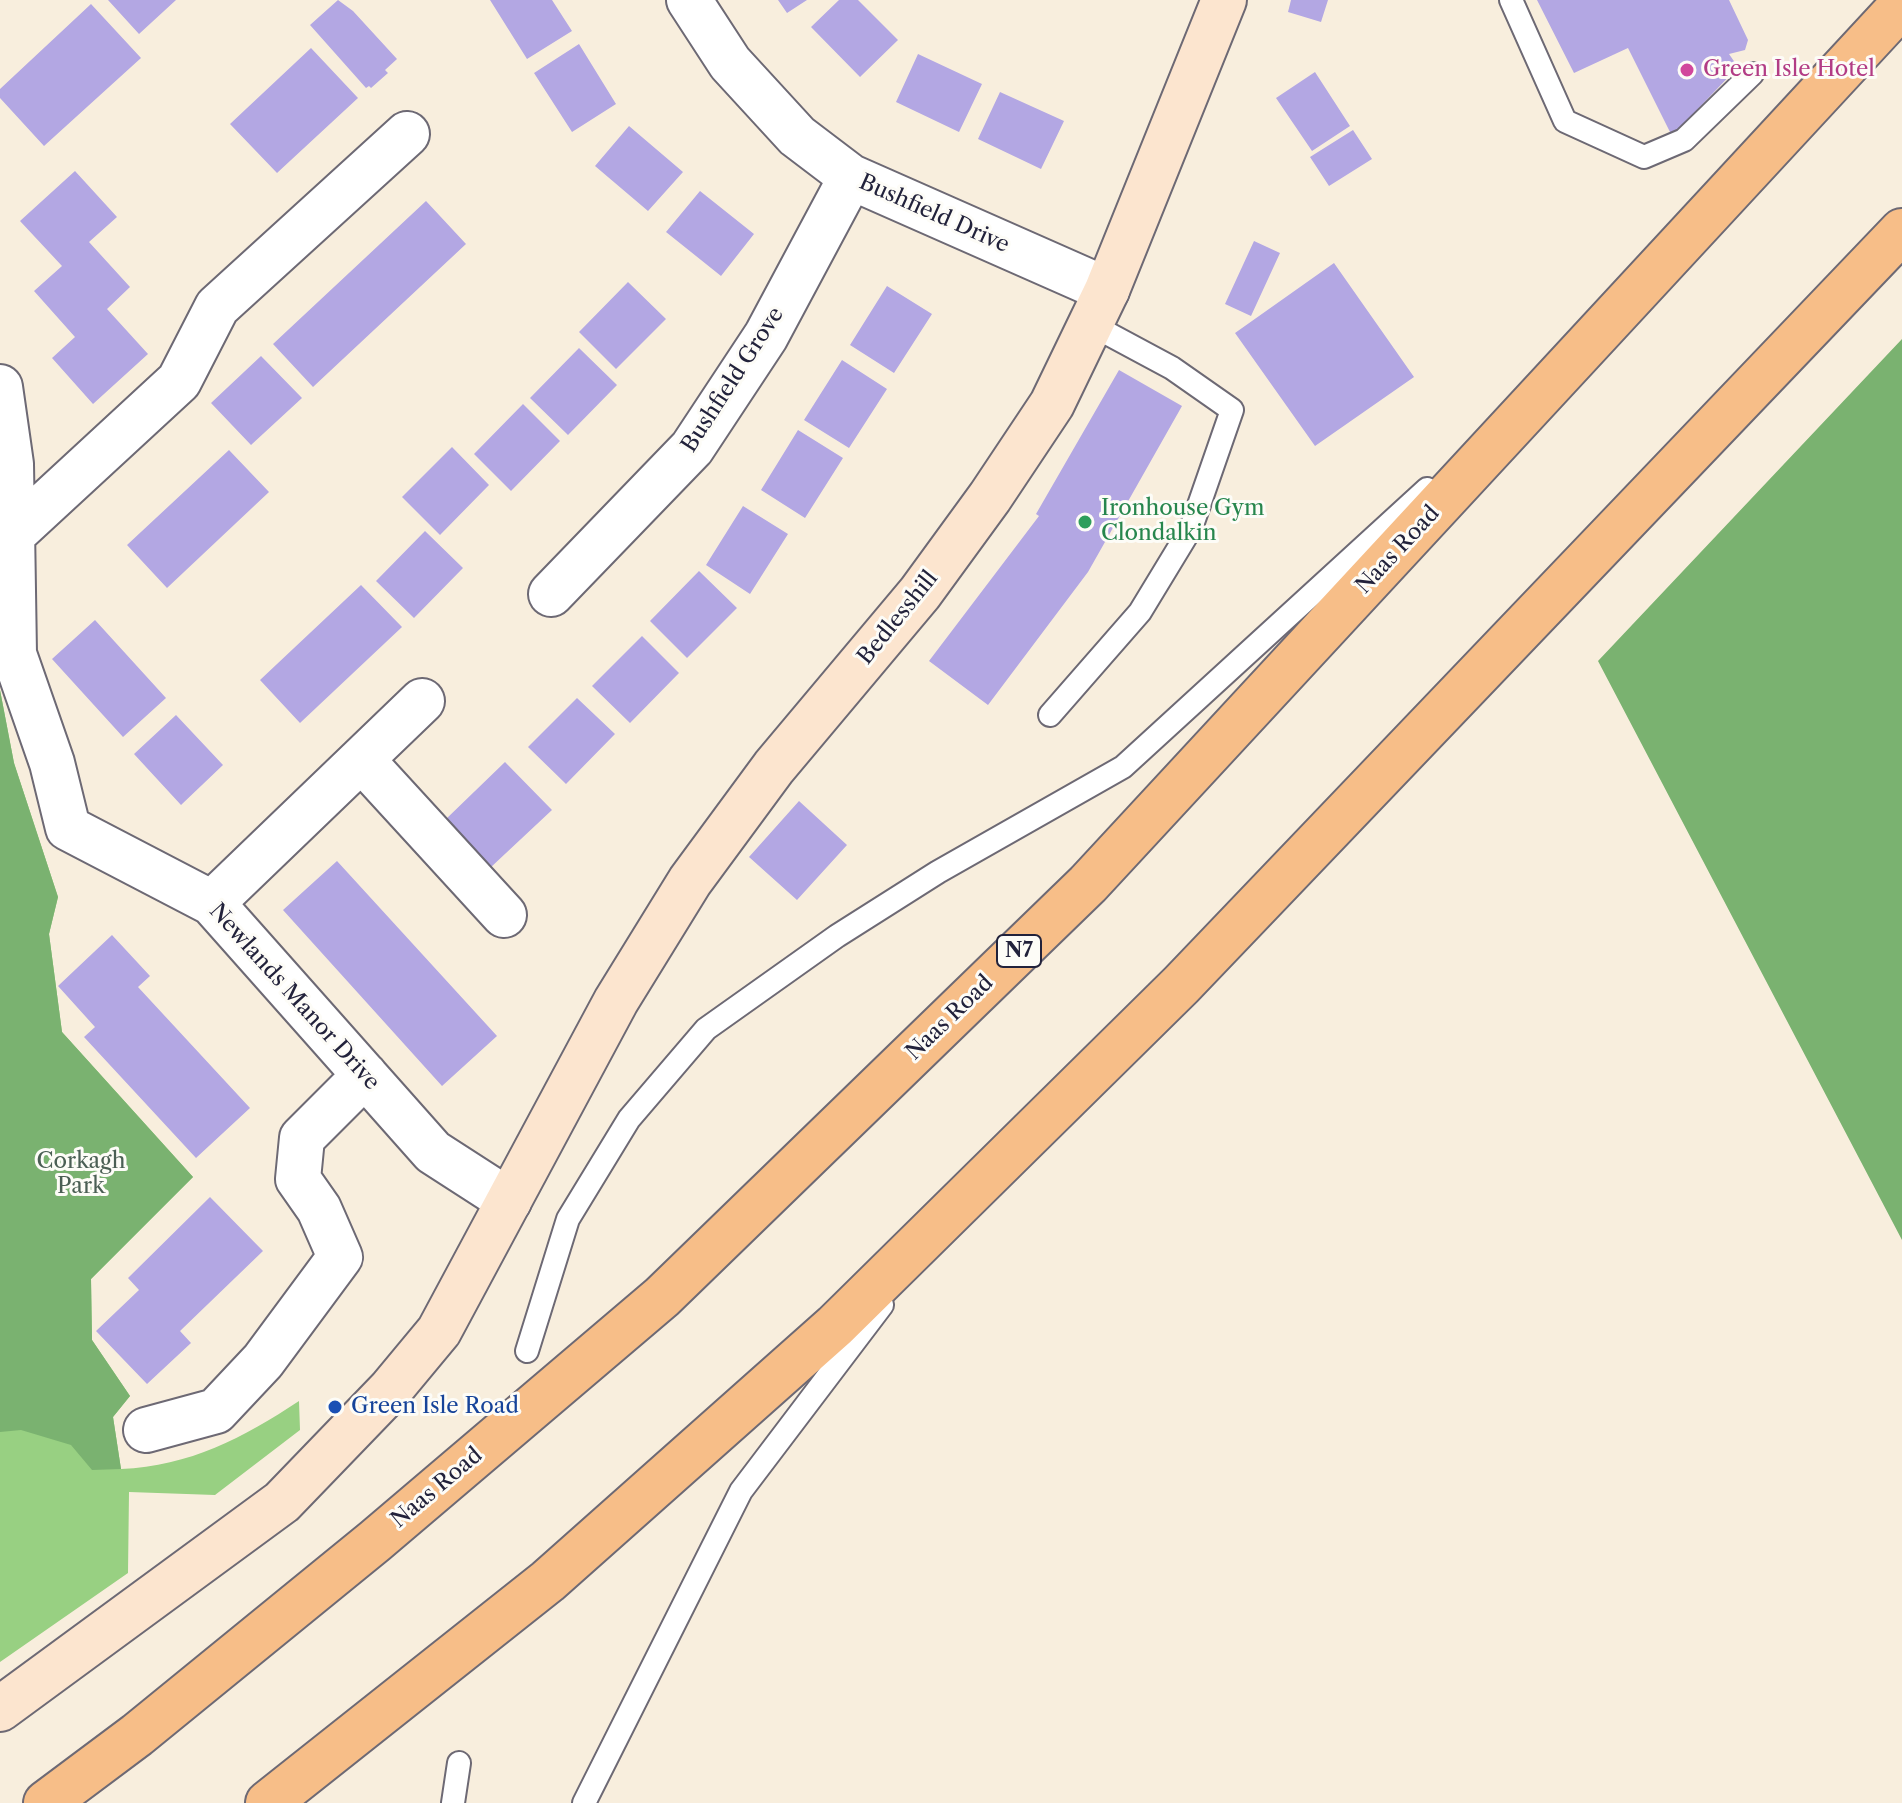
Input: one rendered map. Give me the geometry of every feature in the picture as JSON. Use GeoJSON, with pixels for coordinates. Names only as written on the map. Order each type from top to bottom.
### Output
{"type":"FeatureCollection","features":[{"type":"Feature","properties":{"kind":"highway","name":"Naas Road"},"geometry":{"type":"LineString","coordinates":[[46,1803],[137,1735],[363,1550],[684,1275],[1088,884],[1902,5]]}},
{"type":"Feature","properties":{"kind":"highway"},"geometry":{"type":"LineString","coordinates":[[268,1803],[548,1581],[835,1326],[1181,985],[1902,231]]}},
{"type":"Feature","properties":{"kind":"street","name":"Bushfield Drive"},"geometry":{"type":"LineString","coordinates":[[689,0],[730,63],[797,136],[851,177],[1098,307]]}},
{"type":"Feature","properties":{"kind":"street","name":"Bedlesshill"},"geometry":{"type":"LineString","coordinates":[[509,1201],[616,1001],[690,881],[774,767],[920,593],[990,497],[1052,404],[1098,307],[1224,0]]}},
{"type":"Feature","properties":{"kind":"street"},"geometry":{"type":"LineString","coordinates":[[11,536],[179,381],[217,307],[407,134]]}},
{"type":"Feature","properties":{"kind":"street","name":"Bushfield Grove"},"geometry":{"type":"LineString","coordinates":[[551,594],[692,448],[766,336],[851,177]]}},
{"type":"Feature","properties":{"kind":"street","name":"Newlands Manor Drive"},"geometry":{"type":"LineString","coordinates":[[0,387],[11,464],[14,654],[52,763],[68,828],[212,903],[433,1152],[509,1201]]}},
{"type":"Feature","properties":{"kind":"street"},"geometry":{"type":"LineString","coordinates":[[212,903],[422,701]]}},
{"type":"Feature","properties":{"kind":"street"},"geometry":{"type":"LineString","coordinates":[[362,760],[504,915]]}},
{"type":"Feature","properties":{"kind":"street"},"geometry":{"type":"LineString","coordinates":[[146,1430],[216,1411],[263,1361],[340,1257],[319,1209],[298,1179],[302,1138],[365,1075]]}},
{"type":"Feature","properties":{"kind":"street"},"geometry":{"type":"LineString","coordinates":[[0,1709],[282,1502],[390,1390],[439,1331],[509,1201]]}},
{"type":"Feature","properties":{"kind":"lane"},"geometry":{"type":"LineString","coordinates":[[1511,0],[1565,121],[1644,157],[1684,140],[1752,74]]}},
{"type":"Feature","properties":{"kind":"lane"},"geometry":{"type":"LineString","coordinates":[[527,1351],[568,1219],[629,1119],[706,1029],[837,936],[912,888],[1123,767],[1451,467],[1880,0]]}},
{"type":"Feature","properties":{"kind":"lane"},"geometry":{"type":"LineString","coordinates":[[1050,715],[1140,612],[1191,528],[1232,410],[1172,368],[1098,307]]}},
{"type":"Feature","properties":{"kind":"lane"},"geometry":{"type":"LineString","coordinates":[[584,1803],[741,1491],[950,1215]]}},
{"type":"Feature","properties":{"kind":"lane"},"geometry":{"type":"LineString","coordinates":[[453,1803],[459,1763]]}},
{"type":"Feature","properties":{"kind":"green space"},"geometry":{"type":"Polygon","coordinates":[[[1902,339],[1902,1240],[1598,661],[1902,339]]]}},
{"type":"Feature","properties":{"kind":"green space","name":"Corkagh Park"},"geometry":{"type":"Polygon","coordinates":[[[0,690],[14,763],[58,897],[49,934],[62,1032],[193,1177],[91,1279],[92,1340],[130,1396],[113,1417],[121,1469],[170,1462],[215,1448],[299,1401],[300,1430],[215,1495],[129,1492],[128,1573],[0,1662],[0,690]]]}},
{"type":"Feature","properties":{"kind":"green space","name":"Corkagh Park"},"geometry":{"type":"Polygon","coordinates":[[[0,690],[14,763],[58,897],[49,934],[62,1032],[193,1177],[91,1279],[92,1340],[130,1396],[113,1417],[121,1469],[92,1470],[71,1445],[21,1430],[0,1432],[0,690]]]}},
{"type":"Feature","properties":{"kind":"building"},"geometry":{"type":"Polygon","coordinates":[[[108,0],[176,0],[139,34],[108,0]]]}},
{"type":"Feature","properties":{"kind":"building"},"geometry":{"type":"Polygon","coordinates":[[[338,0],[353,11],[397,59],[385,70],[388,73],[371,88],[366,88],[310,25],[338,0]]]}},
{"type":"Feature","properties":{"kind":"building"},"geometry":{"type":"Polygon","coordinates":[[[490,0],[552,0],[572,31],[527,59],[490,0]]]}},
{"type":"Feature","properties":{"kind":"building"},"geometry":{"type":"Polygon","coordinates":[[[778,0],[807,0],[787,13],[778,0]]]}},
{"type":"Feature","properties":{"kind":"building"},"geometry":{"type":"Polygon","coordinates":[[[839,0],[858,0],[898,40],[860,77],[811,27],[839,0]]]}},
{"type":"Feature","properties":{"kind":"building"},"geometry":{"type":"Polygon","coordinates":[[[1291,0],[1328,0],[1321,22],[1288,12],[1291,0]]]}},
{"type":"Feature","properties":{"kind":"building","name":"Green Isle Hotel"},"geometry":{"type":"Polygon","coordinates":[[[1537,0],[1729,0],[1748,40],[1745,50],[1729,54],[1738,67],[1672,136],[1628,48],[1574,73],[1537,0]]]}},
{"type":"Feature","properties":{"kind":"building"},"geometry":{"type":"Polygon","coordinates":[[[91,4],[141,58],[44,146],[0,98],[0,89],[91,4]]]}},
{"type":"Feature","properties":{"kind":"building"},"geometry":{"type":"Polygon","coordinates":[[[579,44],[616,104],[572,132],[534,73],[579,44]]]}},
{"type":"Feature","properties":{"kind":"building"},"geometry":{"type":"Polygon","coordinates":[[[311,48],[358,98],[277,173],[230,124],[311,48]]]}},
{"type":"Feature","properties":{"kind":"building"},"geometry":{"type":"Polygon","coordinates":[[[918,54],[982,84],[959,132],[896,102],[918,54]]]}},
{"type":"Feature","properties":{"kind":"building"},"geometry":{"type":"Polygon","coordinates":[[[1315,72],[1350,126],[1312,151],[1276,98],[1315,72]]]}},
{"type":"Feature","properties":{"kind":"building"},"geometry":{"type":"Polygon","coordinates":[[[1000,92],[1064,121],[1041,169],[978,139],[1000,92]]]}},
{"type":"Feature","properties":{"kind":"building"},"geometry":{"type":"Polygon","coordinates":[[[629,126],[683,172],[648,211],[595,166],[629,126]]]}},
{"type":"Feature","properties":{"kind":"building"},"geometry":{"type":"Polygon","coordinates":[[[1353,130],[1372,159],[1329,186],[1310,157],[1353,130]]]}},
{"type":"Feature","properties":{"kind":"building"},"geometry":{"type":"Polygon","coordinates":[[[75,171],[117,217],[89,242],[130,287],[107,309],[148,354],[93,404],[52,358],[75,337],[34,291],[62,266],[20,221],[75,171]]]}},
{"type":"Feature","properties":{"kind":"building"},"geometry":{"type":"Polygon","coordinates":[[[700,191],[754,234],[721,276],[666,232],[700,191]]]}},
{"type":"Feature","properties":{"kind":"building"},"geometry":{"type":"Polygon","coordinates":[[[426,201],[466,244],[313,387],[273,344],[426,201]]]}},
{"type":"Feature","properties":{"kind":"building"},"geometry":{"type":"Polygon","coordinates":[[[1254,241],[1280,253],[1251,316],[1225,304],[1254,241]]]}},
{"type":"Feature","properties":{"kind":"building"},"geometry":{"type":"Polygon","coordinates":[[[1334,263],[1414,377],[1315,446],[1235,333],[1334,263]]]}},
{"type":"Feature","properties":{"kind":"building"},"geometry":{"type":"Polygon","coordinates":[[[628,282],[666,319],[616,369],[579,332],[628,282]]]}},
{"type":"Feature","properties":{"kind":"building"},"geometry":{"type":"Polygon","coordinates":[[[887,286],[932,314],[894,373],[850,345],[887,286]]]}},
{"type":"Feature","properties":{"kind":"building"},"geometry":{"type":"Polygon","coordinates":[[[579,348],[617,385],[568,435],[530,398],[579,348]]]}},
{"type":"Feature","properties":{"kind":"building"},"geometry":{"type":"Polygon","coordinates":[[[261,356],[302,398],[251,445],[211,403],[261,356]]]}},
{"type":"Feature","properties":{"kind":"building"},"geometry":{"type":"Polygon","coordinates":[[[842,360],[887,389],[849,448],[804,420],[842,360]]]}},
{"type":"Feature","properties":{"kind":"building"},"geometry":{"type":"Polygon","coordinates":[[[1119,370],[1182,406],[1088,572],[988,705],[929,661],[1039,516],[1036,514],[1119,370]]]}},
{"type":"Feature","properties":{"kind":"building"},"geometry":{"type":"Polygon","coordinates":[[[523,404],[560,441],[511,491],[474,454],[523,404]]]}},
{"type":"Feature","properties":{"kind":"building"},"geometry":{"type":"Polygon","coordinates":[[[798,430],[843,458],[805,518],[761,490],[798,430]]]}},
{"type":"Feature","properties":{"kind":"building"},"geometry":{"type":"Polygon","coordinates":[[[452,447],[489,485],[440,535],[402,497],[452,447]]]}},
{"type":"Feature","properties":{"kind":"building"},"geometry":{"type":"Polygon","coordinates":[[[229,450],[269,492],[167,588],[127,545],[229,450]]]}},
{"type":"Feature","properties":{"kind":"building"},"geometry":{"type":"Polygon","coordinates":[[[743,506],[788,534],[750,594],[706,565],[743,506]]]}},
{"type":"Feature","properties":{"kind":"building"},"geometry":{"type":"Polygon","coordinates":[[[425,531],[463,568],[414,618],[376,581],[425,531]]]}},
{"type":"Feature","properties":{"kind":"building"},"geometry":{"type":"Polygon","coordinates":[[[699,571],[737,608],[687,658],[650,621],[699,571]]]}},
{"type":"Feature","properties":{"kind":"building"},"geometry":{"type":"Polygon","coordinates":[[[361,585],[402,627],[300,723],[260,680],[361,585]]]}},
{"type":"Feature","properties":{"kind":"building"},"geometry":{"type":"Polygon","coordinates":[[[95,620],[166,698],[123,737],[52,659],[95,620]]]}},
{"type":"Feature","properties":{"kind":"building"},"geometry":{"type":"Polygon","coordinates":[[[642,636],[679,673],[630,723],[592,686],[642,636]]]}},
{"type":"Feature","properties":{"kind":"building"},"geometry":{"type":"Polygon","coordinates":[[[577,698],[615,734],[566,784],[528,747],[577,698]]]}},
{"type":"Feature","properties":{"kind":"building"},"geometry":{"type":"Polygon","coordinates":[[[176,715],[223,765],[181,805],[134,754],[176,715]]]}},
{"type":"Feature","properties":{"kind":"building"},"geometry":{"type":"Polygon","coordinates":[[[505,762],[552,810],[490,868],[445,820],[505,762]]]}},
{"type":"Feature","properties":{"kind":"building"},"geometry":{"type":"Polygon","coordinates":[[[799,801],[847,845],[797,900],[749,857],[799,801]]]}},
{"type":"Feature","properties":{"kind":"building"},"geometry":{"type":"Polygon","coordinates":[[[337,861],[497,1036],[442,1086],[283,910],[337,861]]]}},
{"type":"Feature","properties":{"kind":"building"},"geometry":{"type":"Polygon","coordinates":[[[112,935],[150,976],[138,987],[250,1108],[196,1158],[84,1037],[95,1027],[58,986],[112,935]]]}},
{"type":"Feature","properties":{"kind":"building"},"geometry":{"type":"Polygon","coordinates":[[[210,1197],[263,1251],[180,1331],[191,1343],[147,1384],[96,1331],[139,1290],[128,1278],[210,1197]]]}},
{"type":"Feature","properties":{"kind":"place","name":"Green Isle Hotel"},"geometry":{"type":"Point","coordinates":[1687,70]}},
{"type":"Feature","properties":{"kind":"place","name":"Ironhouse Gym Clondalkin"},"geometry":{"type":"Point","coordinates":[1085,522]}},
{"type":"Feature","properties":{"kind":"place","name":"Green Isle Road"},"geometry":{"type":"Point","coordinates":[335,1407]}}]}
